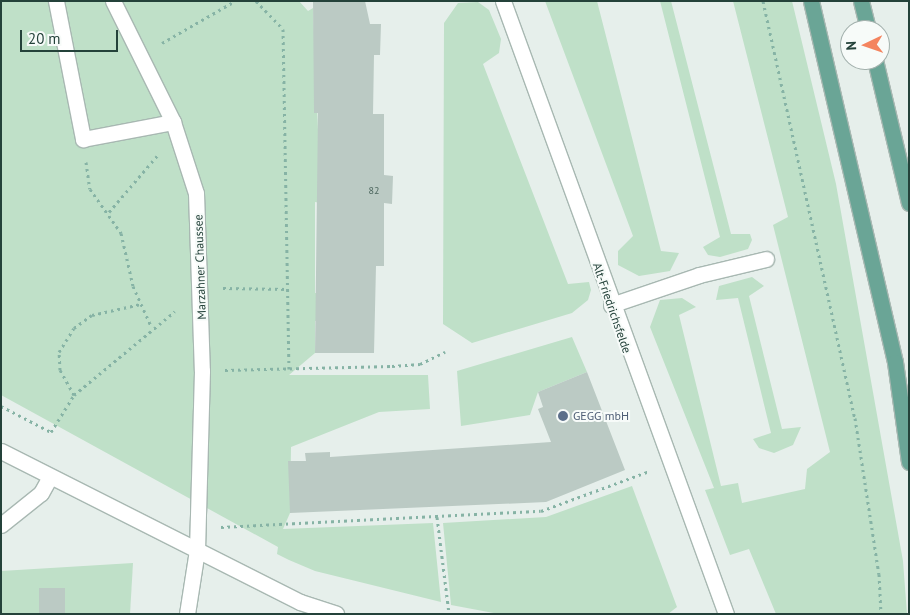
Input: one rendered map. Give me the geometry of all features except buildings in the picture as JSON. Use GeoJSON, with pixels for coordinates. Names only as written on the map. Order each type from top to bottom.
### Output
{"type":"FeatureCollection","features":[{"type":"Feature","properties":{"kind":"main road"},"geometry":{"type":"LineString","coordinates":[[811,1],[895,362],[909,462]]}},
{"type":"Feature","properties":{"kind":"main road"},"geometry":{"type":"LineString","coordinates":[[861,1],[866,20]]}},
{"type":"Feature","properties":{"kind":"main road"},"geometry":{"type":"LineString","coordinates":[[877,70],[909,204]]}},
{"type":"Feature","properties":{"kind":"street"},"geometry":{"type":"LineString","coordinates":[[56,1],[83,139],[175,127]]}},
{"type":"Feature","properties":{"kind":"street","name":"Marzahner Chaussee"},"geometry":{"type":"LineString","coordinates":[[113,1],[142,54],[175,127],[196,193],[201,294],[202,371],[197,550],[187,614]]}},
{"type":"Feature","properties":{"kind":"street","name":"Alt-Friedrichsfelde"},"geometry":{"type":"LineString","coordinates":[[503,1],[611,305],[726,614]]}},
{"type":"Feature","properties":{"kind":"street"},"geometry":{"type":"LineString","coordinates":[[611,305],[691,277],[766,259]]}},
{"type":"Feature","properties":{"kind":"street"},"geometry":{"type":"LineString","coordinates":[[1,451],[300,602],[336,614]]}},
{"type":"Feature","properties":{"kind":"street"},"geometry":{"type":"LineString","coordinates":[[1,525],[41,493],[50,477]]}},
{"type":"Feature","properties":{"kind":"path"},"geometry":{"type":"LineString","coordinates":[[142,54],[235,1]]}},
{"type":"Feature","properties":{"kind":"path"},"geometry":{"type":"LineString","coordinates":[[256,1],[283,29],[289,369]]}},
{"type":"Feature","properties":{"kind":"path"},"geometry":{"type":"LineString","coordinates":[[764,1],[855,418],[880,574],[881,614]]}},
{"type":"Feature","properties":{"kind":"path"},"geometry":{"type":"LineString","coordinates":[[109,212],[175,127]]}},
{"type":"Feature","properties":{"kind":"path"},"geometry":{"type":"LineString","coordinates":[[83,139],[90,189],[109,212],[121,233],[141,304],[151,326]]}},
{"type":"Feature","properties":{"kind":"path"},"geometry":{"type":"LineString","coordinates":[[240,288],[288,289]]}},
{"type":"Feature","properties":{"kind":"path"},"geometry":{"type":"LineString","coordinates":[[1,406],[51,432],[74,395],[151,326],[201,294]]}},
{"type":"Feature","properties":{"kind":"path"},"geometry":{"type":"LineString","coordinates":[[74,395],[60,370],[59,352],[74,328],[92,315],[141,304]]}},
{"type":"Feature","properties":{"kind":"path"},"geometry":{"type":"LineString","coordinates":[[202,371],[420,364],[446,352]]}},
{"type":"Feature","properties":{"kind":"path"},"geometry":{"type":"LineString","coordinates":[[198,528],[541,511],[669,464]]}},
{"type":"Feature","properties":{"kind":"path"},"geometry":{"type":"LineString","coordinates":[[437,516],[449,614]]}},
{"type":"Feature","properties":{"kind":"green space"},"geometry":{"type":"Polygon","coordinates":[[[1,1],[299,1],[308,11],[313,8],[321,203],[315,202],[315,293],[321,293],[321,321],[315,321],[315,353],[289,375],[428,375],[430,409],[379,412],[291,447],[290,513],[283,529],[433,523],[441,602],[315,571],[289,560],[277,554],[278,547],[1,395],[1,1]]]}},
{"type":"Feature","properties":{"kind":"green space"},"geometry":{"type":"Polygon","coordinates":[[[545,1],[597,1],[661,251],[679,253],[670,271],[639,276],[618,265],[618,251],[633,236],[545,1]]]}},
{"type":"Feature","properties":{"kind":"green space"},"geometry":{"type":"Polygon","coordinates":[[[660,1],[671,1],[731,234],[750,234],[752,240],[748,249],[720,257],[708,255],[703,247],[720,237],[660,1]]]}},
{"type":"Feature","properties":{"kind":"green space"},"geometry":{"type":"Polygon","coordinates":[[[733,1],[792,1],[836,184],[903,561],[907,614],[776,614],[749,549],[730,555],[705,490],[714,488],[650,327],[660,300],[682,298],[696,307],[679,315],[721,486],[738,483],[742,503],[805,489],[807,469],[830,452],[773,225],[788,217],[733,1]]]}},
{"type":"Feature","properties":{"kind":"green space"},"geometry":{"type":"Polygon","coordinates":[[[478,2],[489,10],[501,39],[499,53],[483,64],[568,284],[589,282],[591,290],[588,300],[572,313],[472,343],[443,324],[444,23],[458,3],[478,2]]]}},
{"type":"Feature","properties":{"kind":"green space"},"geometry":{"type":"Polygon","coordinates":[[[752,277],[764,286],[749,296],[782,429],[801,427],[793,445],[774,453],[759,448],[753,439],[771,433],[738,298],[716,300],[719,286],[752,277]]]}},
{"type":"Feature","properties":{"kind":"green space"},"geometry":{"type":"Polygon","coordinates":[[[572,337],[587,372],[538,392],[530,415],[461,426],[457,371],[572,337]]]}},
{"type":"Feature","properties":{"kind":"green space"},"geometry":{"type":"Polygon","coordinates":[[[632,486],[677,607],[668,614],[499,614],[451,605],[443,523],[546,517],[632,486]]]}},
{"type":"Feature","properties":{"kind":"green space"},"geometry":{"type":"Polygon","coordinates":[[[133,563],[130,614],[1,614],[1,571],[133,563]]]}},
{"type":"Feature","properties":{"kind":"place","name":"GEGG mbH"},"geometry":{"type":"Point","coordinates":[563,416]}}]}
